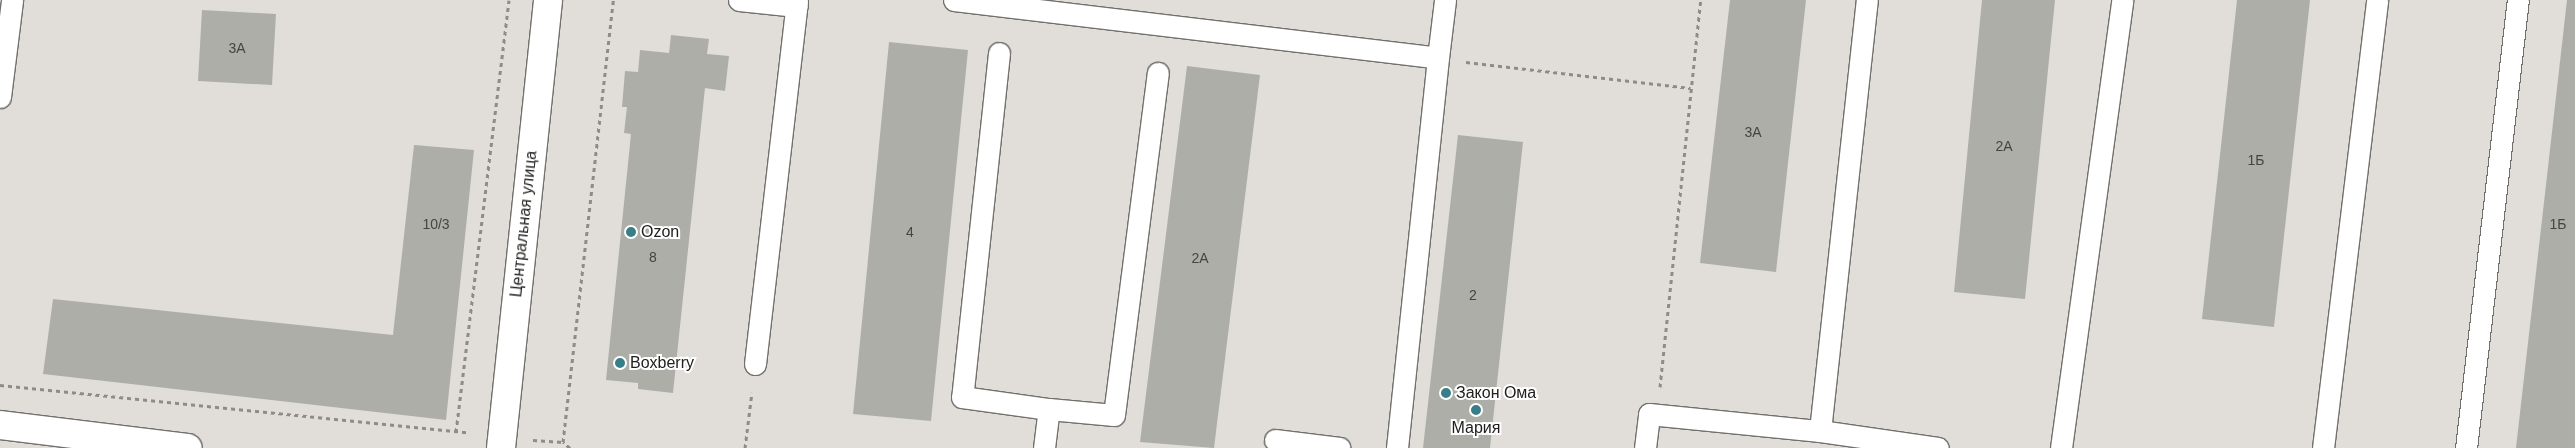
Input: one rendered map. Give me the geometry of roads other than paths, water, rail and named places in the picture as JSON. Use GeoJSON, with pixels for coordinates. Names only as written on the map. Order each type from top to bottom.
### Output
{"type":"FeatureCollection","features":[{"type":"Feature","properties":{"kind":"street","name":"Центральная улица"},"geometry":{"type":"LineString","coordinates":[[501,442],[548,0]]}},
{"type":"Feature","properties":{"kind":"street"},"geometry":{"type":"LineString","coordinates":[[0,425],[188,448]]}},
{"type":"Feature","properties":{"kind":"lane"},"geometry":{"type":"LineString","coordinates":[[0,97],[3,50],[12,0]]}},
{"type":"Feature","properties":{"kind":"lane"},"geometry":{"type":"LineString","coordinates":[[739,0],[797,3],[755,364]]}},
{"type":"Feature","properties":{"kind":"lane"},"geometry":{"type":"LineString","coordinates":[[954,0],[1438,58]]}},
{"type":"Feature","properties":{"kind":"lane"},"geometry":{"type":"LineString","coordinates":[[1397,448],[1445,0]]}},
{"type":"Feature","properties":{"kind":"lane"},"geometry":{"type":"LineString","coordinates":[[1820,432],[1867,0]]}},
{"type":"Feature","properties":{"kind":"lane"},"geometry":{"type":"LineString","coordinates":[[2061,448],[2122,0]]}},
{"type":"Feature","properties":{"kind":"lane"},"geometry":{"type":"LineString","coordinates":[[2323,448],[2378,0]]}},
{"type":"Feature","properties":{"kind":"lane"},"geometry":{"type":"LineString","coordinates":[[2466,448],[2518,0]]}},
{"type":"Feature","properties":{"kind":"lane"},"geometry":{"type":"LineString","coordinates":[[999,52],[962,397],[1049,410],[1114,415],[1158,73]]}},
{"type":"Feature","properties":{"kind":"lane"},"geometry":{"type":"LineString","coordinates":[[1044,448],[1049,410]]}},
{"type":"Feature","properties":{"kind":"lane"},"geometry":{"type":"LineString","coordinates":[[1645,448],[1649,414],[1820,432],[1938,448]]}},
{"type":"Feature","properties":{"kind":"lane"},"geometry":{"type":"LineString","coordinates":[[1275,440],[1340,448]]}},
{"type":"Feature","properties":{"kind":"place","name":"Ozon"},"geometry":{"type":"Point","coordinates":[631,232]}},
{"type":"Feature","properties":{"kind":"place","name":"Boxberry"},"geometry":{"type":"Point","coordinates":[620,363]}},
{"type":"Feature","properties":{"kind":"place","name":"Закон Ома"},"geometry":{"type":"Point","coordinates":[1446,393]}},
{"type":"Feature","properties":{"kind":"place","name":"Мария"},"geometry":{"type":"Point","coordinates":[1476,410]}}]}
